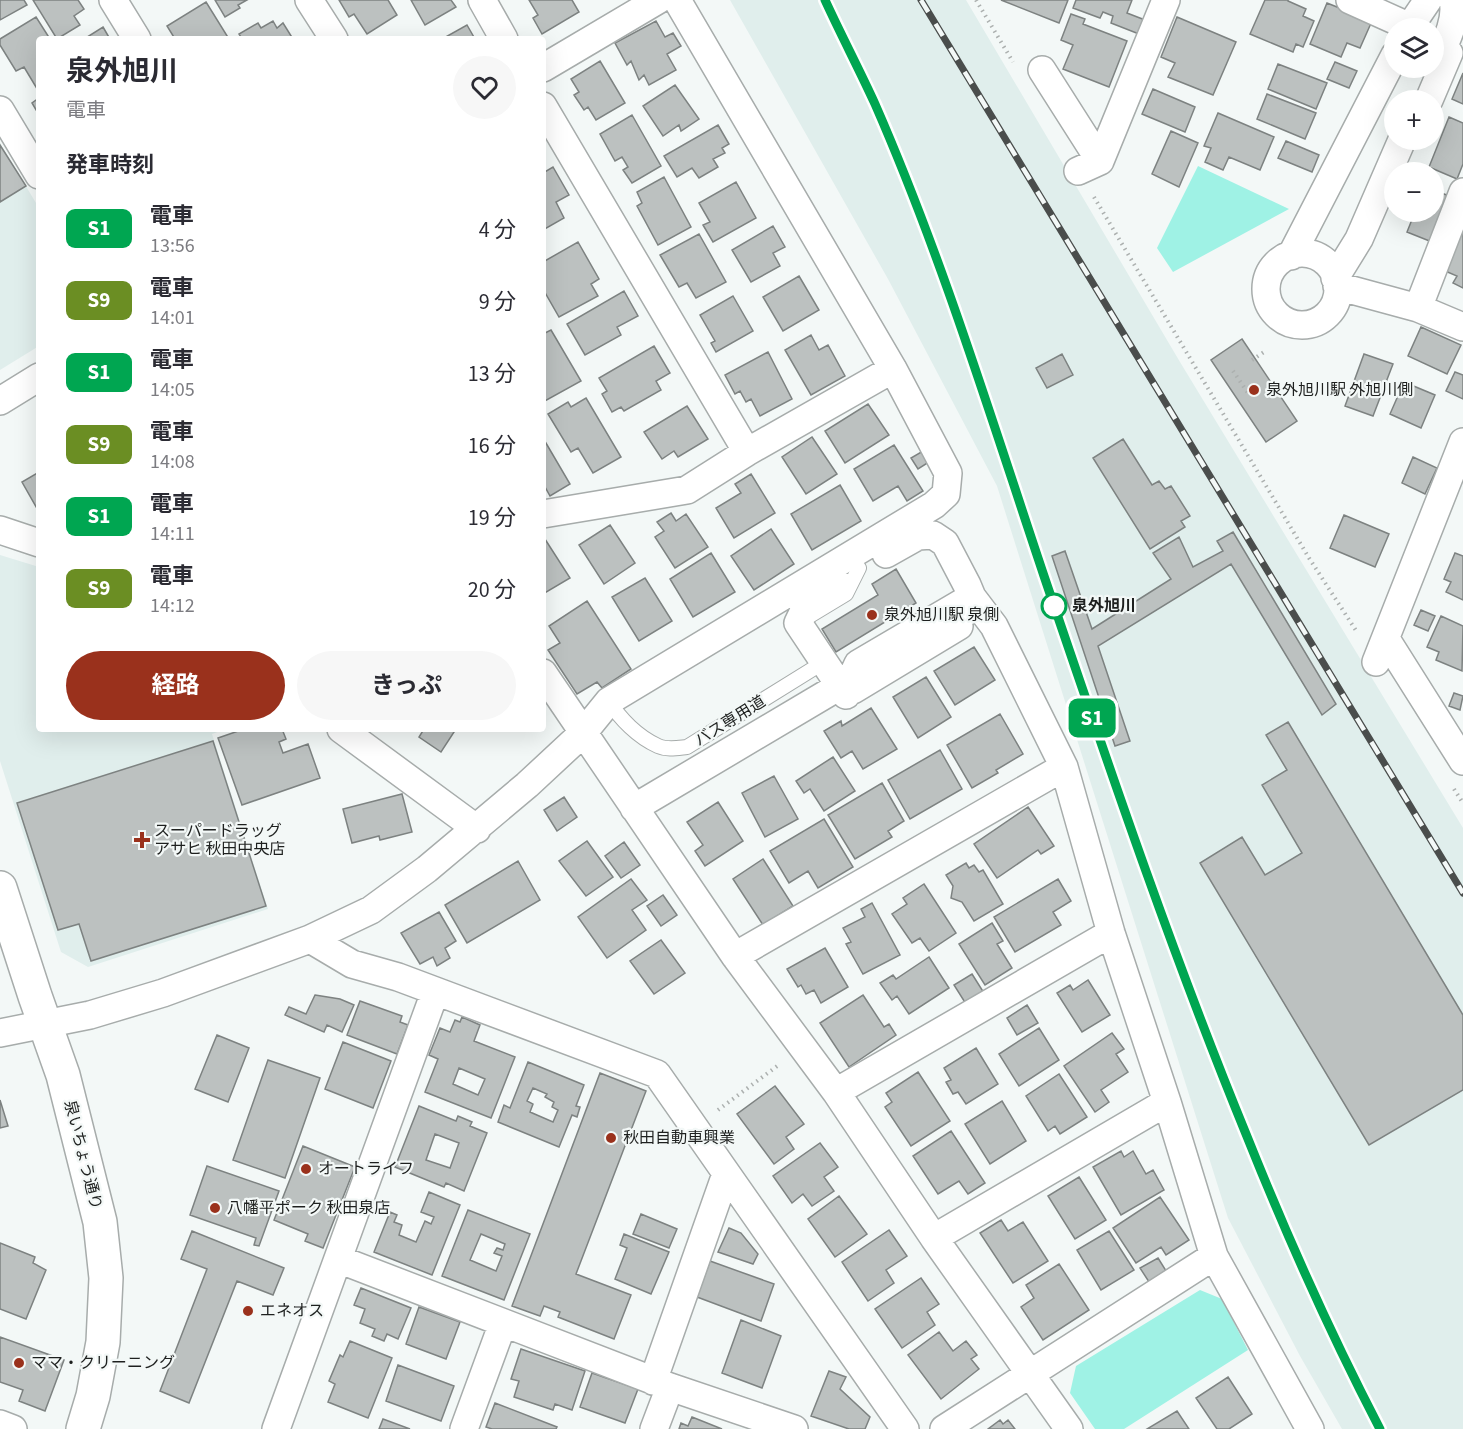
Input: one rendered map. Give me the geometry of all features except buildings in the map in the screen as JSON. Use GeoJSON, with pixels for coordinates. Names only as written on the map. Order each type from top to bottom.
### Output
{"type":"FeatureCollection","features":[{"type":"Feature","properties":{"kind":"street"},"geometry":{"type":"LineString","coordinates":[[113,0],[135,36]]}},
{"type":"Feature","properties":{"kind":"street"},"geometry":{"type":"LineString","coordinates":[[309,0],[332,36]]}},
{"type":"Feature","properties":{"kind":"street"},"geometry":{"type":"LineString","coordinates":[[482,0],[502,36]]}},
{"type":"Feature","properties":{"kind":"street"},"geometry":{"type":"LineString","coordinates":[[546,66],[658,0]]}},
{"type":"Feature","properties":{"kind":"street"},"geometry":{"type":"LineString","coordinates":[[0,1033],[90,1015],[163,993],[310,939],[371,910],[477,829],[613,707],[934,505],[946,494],[948,473],[892,369],[677,0]]}},
{"type":"Feature","properties":{"kind":"street"},"geometry":{"type":"LineString","coordinates":[[1042,70],[1089,166],[1166,0]]}},
{"type":"Feature","properties":{"kind":"street"},"geometry":{"type":"LineString","coordinates":[[1350,0],[1388,18]]}},
{"type":"Feature","properties":{"kind":"street"},"geometry":{"type":"LineString","coordinates":[[1416,18],[1428,0]]}},
{"type":"Feature","properties":{"kind":"street"},"geometry":{"type":"LineString","coordinates":[[1444,44],[1454,21]]}},
{"type":"Feature","properties":{"kind":"street"},"geometry":{"type":"LineString","coordinates":[[1433,90],[1450,51],[1454,21]]}},
{"type":"Feature","properties":{"kind":"street"},"geometry":{"type":"LineString","coordinates":[[1291,256],[1384,76]]}},
{"type":"Feature","properties":{"kind":"street"},"geometry":{"type":"LineString","coordinates":[[0,110],[36,170]]}},
{"type":"Feature","properties":{"kind":"street"},"geometry":{"type":"LineString","coordinates":[[546,111],[747,453]]}},
{"type":"Feature","properties":{"kind":"street"},"geometry":{"type":"LineString","coordinates":[[1336,282],[1359,239],[1398,150]]}},
{"type":"Feature","properties":{"kind":"street"},"geometry":{"type":"LineString","coordinates":[[1418,308],[1463,192]]}},
{"type":"Feature","properties":{"kind":"street"},"geometry":{"type":"LineString","coordinates":[[1359,239],[1377,224],[1384,207]]}},
{"type":"Feature","properties":{"kind":"street"},"geometry":{"type":"LineString","coordinates":[[1308,254],[1320,258],[1328,265],[1336,282],[1337,297],[1333,308],[1316,322],[1305,325],[1283,320],[1274,312],[1268,301],[1266,289],[1268,276],[1274,266],[1284,258],[1291,256],[1308,254]]}},
{"type":"Feature","properties":{"kind":"street"},"geometry":{"type":"LineString","coordinates":[[1336,282],[1418,308],[1463,327]]}},
{"type":"Feature","properties":{"kind":"street"},"geometry":{"type":"LineString","coordinates":[[546,514],[687,490],[892,369]]}},
{"type":"Feature","properties":{"kind":"street"},"geometry":{"type":"LineString","coordinates":[[0,401],[36,379]]}},
{"type":"Feature","properties":{"kind":"street"},"geometry":{"type":"LineString","coordinates":[[1463,442],[1381,650],[1463,761]]}},
{"type":"Feature","properties":{"kind":"street"},"geometry":{"type":"LineString","coordinates":[[933,535],[934,505]]}},
{"type":"Feature","properties":{"kind":"street"},"geometry":{"type":"LineString","coordinates":[[0,530],[36,542]]}},
{"type":"Feature","properties":{"kind":"street"},"geometry":{"type":"LineString","coordinates":[[613,707],[918,536],[933,535],[945,543],[977,604],[994,626],[1064,767],[1111,933],[1167,1102],[1214,1256],[1310,1429]]}},
{"type":"Feature","properties":{"kind":"street"},"geometry":{"type":"LineString","coordinates":[[810,598],[798,623],[825,662],[846,686]]}},
{"type":"Feature","properties":{"kind":"street"},"geometry":{"type":"LineString","coordinates":[[638,814],[977,604]]}},
{"type":"Feature","properties":{"kind":"street"},"geometry":{"type":"LineString","coordinates":[[546,678],[735,956],[836,1092],[934,1238],[1069,1429]]}},
{"type":"Feature","properties":{"kind":"street"},"geometry":{"type":"LineString","coordinates":[[346,732],[477,829]]}},
{"type":"Feature","properties":{"kind":"street"},"geometry":{"type":"LineString","coordinates":[[735,956],[1064,767]]}},
{"type":"Feature","properties":{"kind":"street","name":"泉いちょう通り"},"geometry":{"type":"LineString","coordinates":[[0,888],[63,1075],[100,1222],[106,1278],[103,1342],[93,1396],[82,1429]]}},
{"type":"Feature","properties":{"kind":"street"},"geometry":{"type":"LineString","coordinates":[[836,1092],[1111,933]]}},
{"type":"Feature","properties":{"kind":"street"},"geometry":{"type":"LineString","coordinates":[[310,939],[352,964],[398,977],[657,1074],[905,1429]]}},
{"type":"Feature","properties":{"kind":"street"},"geometry":{"type":"LineString","coordinates":[[276,1429],[435,992]]}},
{"type":"Feature","properties":{"kind":"street"},"geometry":{"type":"LineString","coordinates":[[934,1238],[1167,1102]]}},
{"type":"Feature","properties":{"kind":"street"},"geometry":{"type":"LineString","coordinates":[[654,1429],[661,1384],[726,1174]]}},
{"type":"Feature","properties":{"kind":"street"},"geometry":{"type":"LineString","coordinates":[[944,1429],[1214,1256]]}},
{"type":"Feature","properties":{"kind":"street"},"geometry":{"type":"LineString","coordinates":[[338,1259],[661,1384],[794,1429]]}},
{"type":"Feature","properties":{"kind":"street"},"geometry":{"type":"LineString","coordinates":[[464,1429],[502,1323]]}},
{"type":"Feature","properties":{"kind":"street"},"geometry":{"type":"LineString","coordinates":[[0,1425],[13,1429]]}},
{"type":"Feature","properties":{"kind":"lane"},"geometry":{"type":"LineString","coordinates":[[798,623],[846,594],[860,568]]}},
{"type":"Feature","properties":{"kind":"lane","name":"バス専用道"},"geometry":{"type":"LineString","coordinates":[[613,707],[637,732],[659,747],[672,749],[687,747],[825,662]]}},
{"type":"Feature","properties":{"kind":"path"},"geometry":{"type":"LineString","coordinates":[[1134,265],[1309,558]]}},
{"type":"Feature","properties":{"kind":"path"},"geometry":{"type":"LineString","coordinates":[[1252,360],[1264,352]]}},
{"type":"Feature","properties":{"kind":"path"},"geometry":{"type":"LineString","coordinates":[[1233,371],[1248,393]]}},
{"type":"Feature","properties":{"kind":"path"},"geometry":{"type":"LineString","coordinates":[[694,1128],[803,1047]]}},
{"type":"Feature","properties":{"kind":"shaded area"},"geometry":{"type":"Polygon","coordinates":[[[730,0],[966,0],[1180,362],[1463,828],[1463,1429],[1342,1429],[1300,1356],[1228,1218],[997,486],[888,279],[730,0]]]}},
{"type":"Feature","properties":{"kind":"shaded area"},"geometry":{"type":"Polygon","coordinates":[[[0,143],[36,203],[36,348],[0,370],[0,143]]]}},
{"type":"Feature","properties":{"kind":"shaded area"},"geometry":{"type":"Polygon","coordinates":[[[0,555],[36,566],[36,732],[218,732],[212,734],[268,909],[88,967],[61,952],[0,761],[0,555]]]}},
{"type":"Feature","properties":{"kind":"green space"},"geometry":{"type":"Polygon","coordinates":[[[1198,166],[1289,209],[1173,272],[1157,248],[1198,166]]]}},
{"type":"Feature","properties":{"kind":"green space"},"geometry":{"type":"Polygon","coordinates":[[[1200,1290],[1222,1299],[1248,1350],[1124,1429],[1095,1429],[1070,1393],[1076,1366],[1200,1290]]]}},
{"type":"Feature","properties":{"kind":"railway"},"geometry":{"type":"LineString","coordinates":[[824,0],[875,104],[923,222],[987,402],[1157,906],[1238,1119],[1329,1327],[1380,1429]]}},
{"type":"Feature","properties":{"kind":"railway"},"geometry":{"type":"LineString","coordinates":[[921,0],[1463,893]]}},
{"type":"Feature","properties":{"kind":"train","name":"S1"},"geometry":{"type":"LineString","coordinates":[[825,0],[874,104],[922,221],[968,349],[1127,822],[1203,1028],[1282,1224],[1380,1429]]}},
{"type":"Feature","properties":{"kind":"place","name":"泉外旭川駅 外旭川側"},"geometry":{"type":"Point","coordinates":[1254,390]}},
{"type":"Feature","properties":{"kind":"place","name":"泉外旭川"},"geometry":{"type":"Point","coordinates":[1054,606]}},
{"type":"Feature","properties":{"kind":"place","name":"泉外旭川駅 泉側"},"geometry":{"type":"Point","coordinates":[872,615]}},
{"type":"Feature","properties":{"kind":"place","name":"スーパードラッグ アサヒ 秋田中央店"},"geometry":{"type":"Point","coordinates":[142,840]}},
{"type":"Feature","properties":{"kind":"place","name":"秋田自動車興業"},"geometry":{"type":"Point","coordinates":[611,1138]}},
{"type":"Feature","properties":{"kind":"place","name":"オートライフ"},"geometry":{"type":"Point","coordinates":[306,1169]}},
{"type":"Feature","properties":{"kind":"place","name":"八幡平ポーク 秋田泉店"},"geometry":{"type":"Point","coordinates":[215,1208]}},
{"type":"Feature","properties":{"kind":"place","name":"エネオス"},"geometry":{"type":"Point","coordinates":[248,1311]}},
{"type":"Feature","properties":{"kind":"place","name":"ママ・クリーニング"},"geometry":{"type":"Point","coordinates":[19,1363]}}]}
